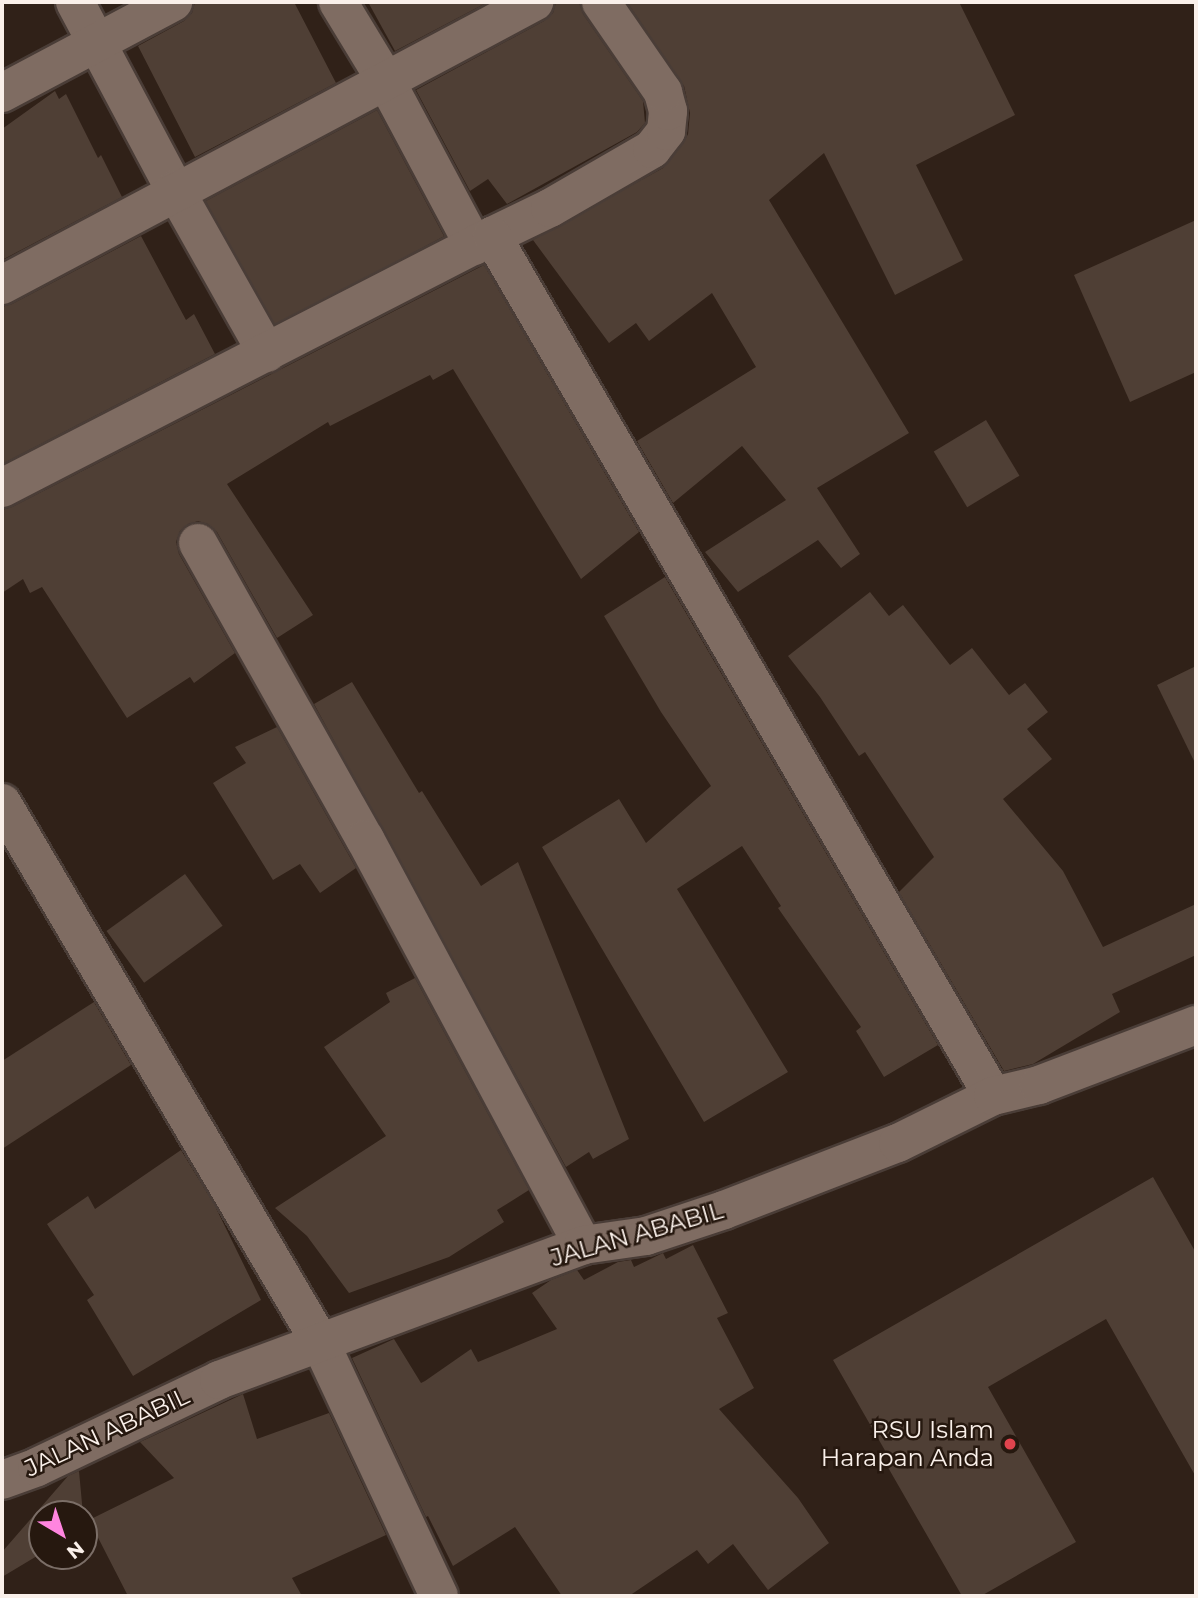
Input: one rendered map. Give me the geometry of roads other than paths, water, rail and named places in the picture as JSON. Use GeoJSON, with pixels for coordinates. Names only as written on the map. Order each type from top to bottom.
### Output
{"type":"FeatureCollection","features":[{"type":"Feature","properties":{"kind":"street"},"geometry":{"type":"LineString","coordinates":[[75,2],[175,190],[267,353]]}},
{"type":"Feature","properties":{"kind":"street"},"geometry":{"type":"LineString","coordinates":[[2,93],[173,2]]}},
{"type":"Feature","properties":{"kind":"street"},"geometry":{"type":"LineString","coordinates":[[338,2],[993,1096]]}},
{"type":"Feature","properties":{"kind":"street"},"geometry":{"type":"LineString","coordinates":[[2,285],[175,190],[534,2]]}},
{"type":"Feature","properties":{"kind":"street"},"geometry":{"type":"LineString","coordinates":[[2,488],[550,208],[652,149],[666,131],[668,111],[663,92],[601,2]]}},
{"type":"Feature","properties":{"kind":"street"},"geometry":{"type":"LineString","coordinates":[[198,543],[365,839],[583,1245]]}},
{"type":"Feature","properties":{"kind":"street"},"geometry":{"type":"LineString","coordinates":[[2,803],[320,1342],[439,1596]]}},
{"type":"Feature","properties":{"kind":"street","name":"JALAN ABABIL"},"geometry":{"type":"LineString","coordinates":[[2,1480],[37,1467],[219,1380],[583,1245],[646,1236],[724,1210],[898,1143],[993,1096],[1039,1086],[1196,1025]]}},
{"type":"Feature","properties":{"kind":"place","name":"RSU Islam Harapan Anda"},"geometry":{"type":"Point","coordinates":[1010,1444]}}]}
